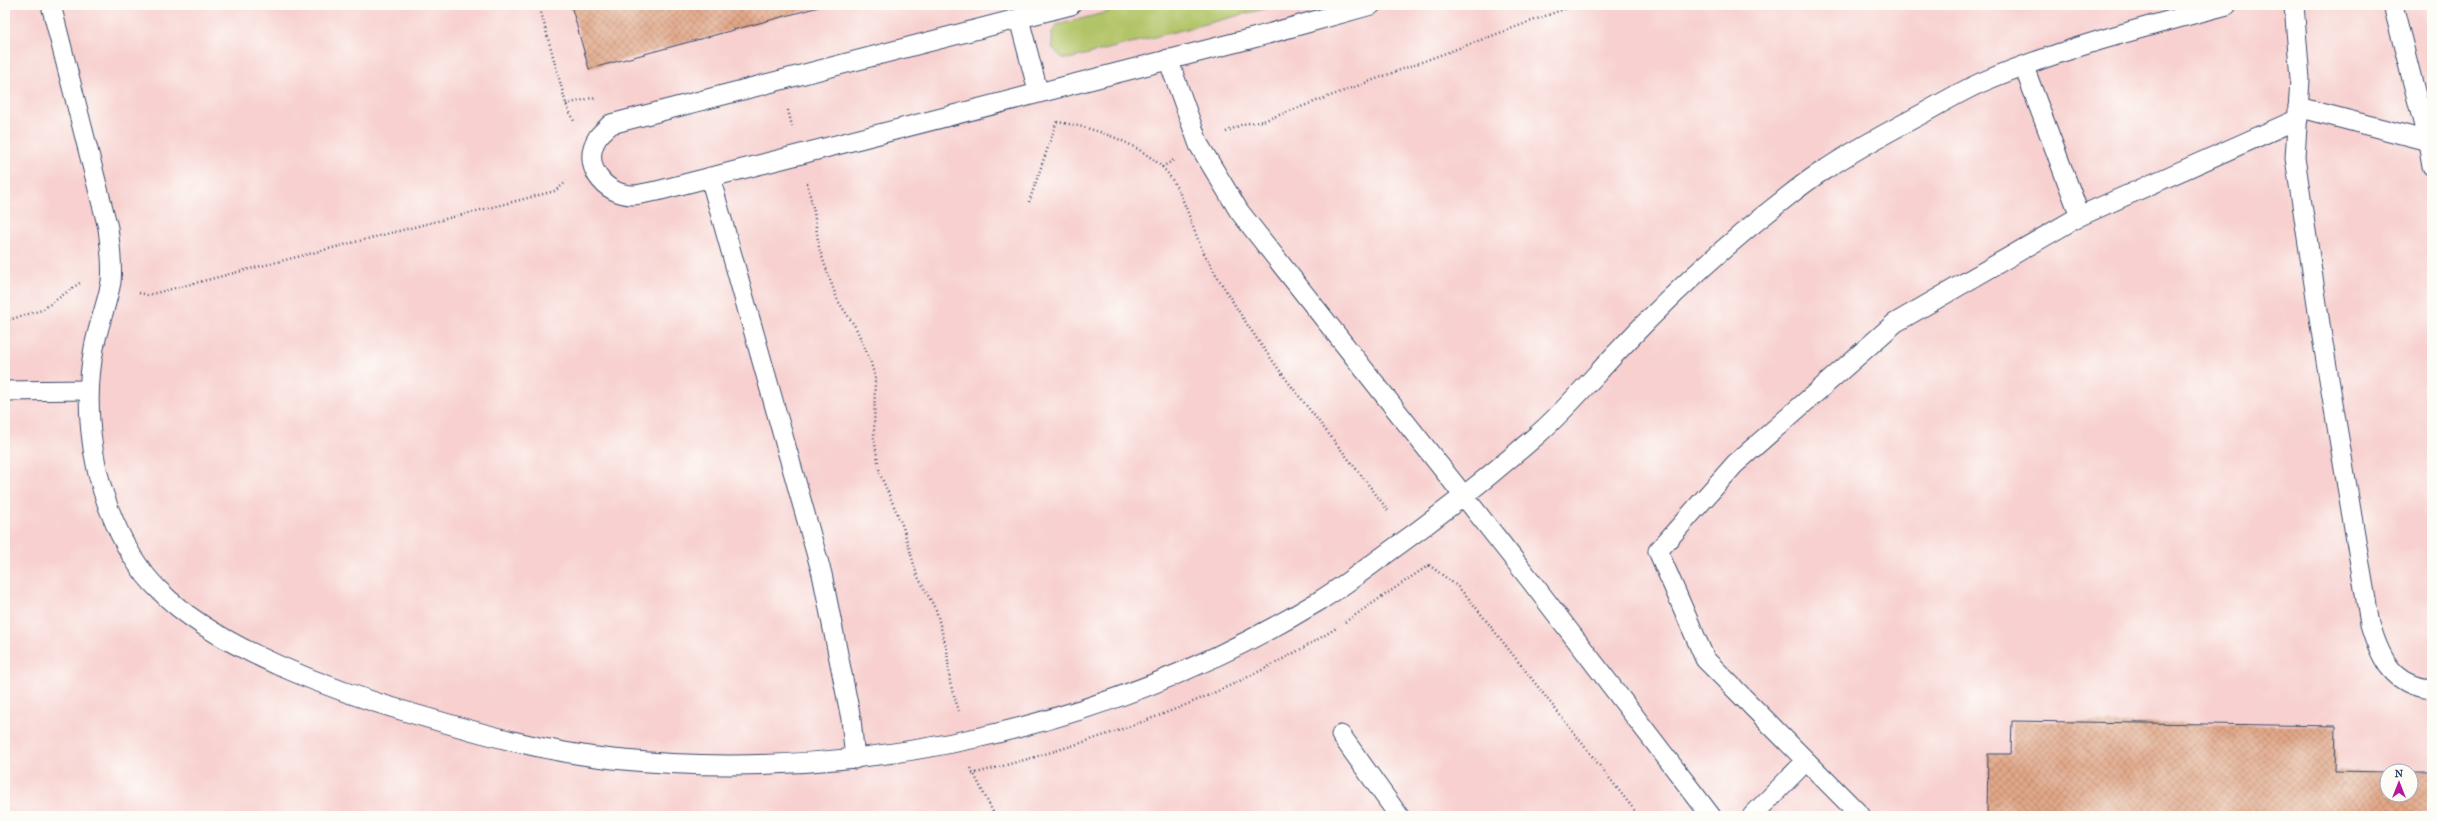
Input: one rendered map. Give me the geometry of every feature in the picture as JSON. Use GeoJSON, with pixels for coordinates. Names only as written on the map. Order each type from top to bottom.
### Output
{"type":"FeatureCollection","features":[{"type":"Feature","properties":{"kind":"lane"},"geometry":{"type":"LineString","coordinates":[[51,5],[108,228],[112,259],[110,286],[92,356],[89,390],[98,473],[108,508],[126,544],[154,587],[185,613],[232,641],[284,667],[375,703],[531,746],[610,759],[682,764],[758,765],[855,759],[910,751],[1009,731],[1099,704],[1181,674],[1255,638],[1324,598],[1464,497],[1543,431],[1672,293],[1764,215],[1821,172],[1901,125],[1977,84],[2068,50],[2227,5]]}},
{"type":"Feature","properties":{"kind":"lane"},"geometry":{"type":"LineString","coordinates":[[1071,5],[611,124],[598,137],[592,151],[592,166],[599,182],[613,191],[632,195],[657,191],[1038,91],[1168,59],[1331,10],[1371,5]]}},
{"type":"Feature","properties":{"kind":"lane"},"geometry":{"type":"LineString","coordinates":[[2294,5],[2300,79],[2295,158],[2322,337],[2370,624],[2378,652],[2395,674],[2417,688],[2432,690]]}},
{"type":"Feature","properties":{"kind":"lane"},"geometry":{"type":"LineString","coordinates":[[2394,5],[2430,142],[2432,166]]}},
{"type":"Feature","properties":{"kind":"lane"},"geometry":{"type":"LineString","coordinates":[[1019,19],[1038,91]]}},
{"type":"Feature","properties":{"kind":"lane"},"geometry":{"type":"LineString","coordinates":[[1168,59],[1199,145],[1239,211],[1464,497],[1711,816]]}},
{"type":"Feature","properties":{"kind":"lane"},"geometry":{"type":"LineString","coordinates":[[2024,67],[2080,216]]}},
{"type":"Feature","properties":{"kind":"lane"},"geometry":{"type":"LineString","coordinates":[[1861,816],[1705,659],[1658,551],[1735,464],[1895,323],[2080,216],[2298,113],[2430,142]]}},
{"type":"Feature","properties":{"kind":"lane"},"geometry":{"type":"LineString","coordinates":[[710,177],[822,574],[851,719],[855,759]]}},
{"type":"Feature","properties":{"kind":"lane"},"geometry":{"type":"LineString","coordinates":[[5,391],[89,390]]}},
{"type":"Feature","properties":{"kind":"lane"},"geometry":{"type":"LineString","coordinates":[[1341,735],[1399,816]]}},
{"type":"Feature","properties":{"kind":"lane"},"geometry":{"type":"LineString","coordinates":[[1752,816],[1806,761]]}},
{"type":"Feature","properties":{"kind":"path"},"geometry":{"type":"LineString","coordinates":[[539,5],[566,104],[576,124]]}},
{"type":"Feature","properties":{"kind":"path"},"geometry":{"type":"LineString","coordinates":[[1162,167],[1199,145],[1243,124],[1263,121],[1564,9],[1562,5]]}},
{"type":"Feature","properties":{"kind":"path"},"geometry":{"type":"LineString","coordinates":[[780,80],[814,212],[819,248],[838,301],[856,328],[870,360],[875,377],[874,438],[880,474],[904,527],[917,576],[938,618],[947,650],[950,683],[959,714]]}},
{"type":"Feature","properties":{"kind":"path"},"geometry":{"type":"LineString","coordinates":[[1057,122],[1097,131],[1144,153],[1162,167],[1177,190],[1216,275],[1242,318],[1269,356],[1389,512]]}},
{"type":"Feature","properties":{"kind":"path"},"geometry":{"type":"LineString","coordinates":[[5,321],[46,308],[77,283],[85,281],[148,295],[555,191],[565,183],[565,171]]}},
{"type":"Feature","properties":{"kind":"path"},"geometry":{"type":"LineString","coordinates":[[1426,561],[1470,600],[1639,816]]}},
{"type":"Feature","properties":{"kind":"path"},"geometry":{"type":"LineString","coordinates":[[970,763],[972,774],[995,816]]}},
{"type":"Feature","properties":{"kind":"shaded area"},"geometry":{"type":"Polygon","coordinates":[[[5,5],[2432,5],[2432,816],[5,816],[5,5]]]}},
{"type":"Feature","properties":{"kind":"green space"},"geometry":{"type":"Polygon","coordinates":[[[1135,5],[1279,5],[1069,59],[1062,58],[1052,47],[1052,32],[1057,25],[1135,5]]]}},
{"type":"Feature","properties":{"kind":"building"},"geometry":{"type":"Polygon","coordinates":[[[571,5],[826,5],[589,69],[571,5]]]}},
{"type":"Feature","properties":{"kind":"building"},"geometry":{"type":"Polygon","coordinates":[[[2012,721],[2336,726],[2335,771],[2379,772],[2379,803],[2419,803],[2419,772],[2432,772],[2432,816],[1987,816],[1988,754],[2011,754],[2012,721]]]}}]}
